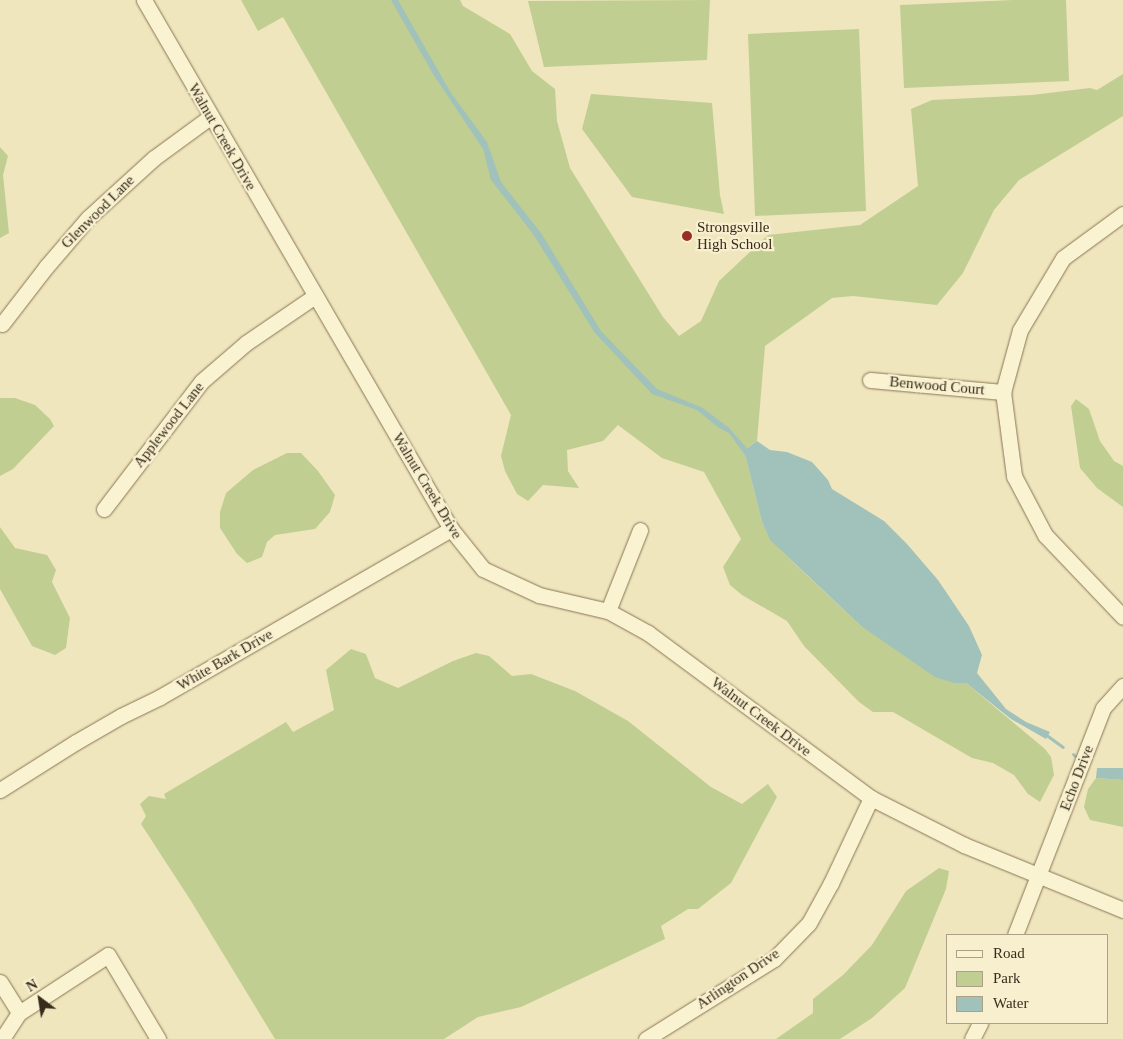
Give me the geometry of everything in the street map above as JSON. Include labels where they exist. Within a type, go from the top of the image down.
[{"type":"street","name":"Walnut Creek Drive","points":[[144,0],[451,529],[483,569],[539,595],[608,611],[648,633],[870,798],[964,845],[1039,874],[1123,910]]},
{"type":"street","name":"Glenwood Lane","points":[[2,324],[46,267],[88,218],[154,158],[210,116]]},
{"type":"street","points":[[1123,214],[1063,258],[1020,330],[1003,392],[1014,476],[1045,535],[1123,617]]},
{"type":"street","name":"Applewood Lane","points":[[104,509],[202,381],[246,342],[315,296]]},
{"type":"street","name":"Benwood Court","points":[[870,380],[1003,392]]},
{"type":"street","name":"White Bark Drive","points":[[0,790],[76,742],[121,716],[160,697],[451,529]]},
{"type":"street","points":[[608,611],[640,530]]},
{"type":"street","name":"Echo Drive","points":[[1015,934],[1103,708],[1123,686]]},
{"type":"street","name":"Arlington Drive","points":[[646,1039],[774,959],[809,923],[831,884],[870,798]]},
{"type":"street","points":[[2,1039],[19,1013],[108,955],[158,1039]]},
{"type":"street","points":[[0,982],[19,1013]]},
{"type":"green space","points":[[241,0],[460,0],[463,6],[510,34],[532,71],[555,89],[557,121],[570,168],[663,317],[679,336],[701,321],[719,281],[768,235],[860,225],[918,186],[911,109],[932,100],[1032,95],[1090,88],[1097,90],[1123,74],[1123,116],[1019,180],[994,210],[963,273],[937,305],[853,296],[832,298],[765,346],[757,441],[742,451],[746,458],[762,522],[770,539],[796,565],[861,626],[954,683],[966,683],[1045,749],[1051,757],[1054,775],[1040,802],[1028,794],[1014,775],[993,763],[972,758],[893,712],[873,712],[859,702],[804,646],[787,621],[742,595],[730,585],[723,567],[741,539],[704,472],[662,458],[618,425],[603,441],[567,450],[568,471],[579,488],[543,485],[528,501],[517,494],[505,471],[501,456],[511,415],[283,17],[258,31]]},
{"type":"green space","points":[[710,0],[707,60],[544,67],[528,1]]},
{"type":"green space","points":[[1013,0],[1066,0],[1069,81],[904,88],[900,5]]},
{"type":"green space","points":[[859,29],[866,211],[755,216],[748,34]]},
{"type":"green space","points":[[591,94],[712,103],[720,195],[724,214],[632,197],[582,129]]},
{"type":"green space","points":[[0,147],[8,156],[3,175],[9,233],[0,238]]},
{"type":"green space","points":[[0,398],[15,398],[35,405],[50,419],[54,426],[13,469],[0,476]]},
{"type":"green space","points":[[1076,399],[1089,409],[1100,441],[1114,461],[1123,466],[1123,507],[1097,488],[1080,468],[1071,406]]},
{"type":"green space","points":[[287,453],[301,453],[318,471],[335,495],[330,512],[315,529],[275,535],[267,542],[262,557],[247,563],[237,554],[220,528],[220,512],[226,493],[253,470]]},
{"type":"green space","points":[[0,527],[15,548],[47,555],[56,570],[52,582],[70,618],[66,648],[55,655],[32,646],[0,589]]},
{"type":"green space","points":[[351,649],[366,654],[375,678],[398,688],[453,661],[476,653],[489,656],[512,676],[531,674],[575,691],[628,721],[711,787],[742,804],[768,784],[777,797],[731,883],[698,909],[688,909],[661,926],[665,939],[521,1007],[478,1017],[444,1039],[275,1039],[191,901],[141,824],[146,816],[140,804],[149,796],[166,799],[164,794],[286,722],[293,732],[334,710],[326,670]]},
{"type":"green space","points":[[1096,778],[1123,780],[1123,827],[1090,820],[1084,807],[1088,789]]},
{"type":"green space","points":[[939,868],[949,871],[946,889],[905,988],[872,1018],[840,1039],[776,1039],[813,1013],[813,999],[843,975],[872,945],[906,891]]},
{"type":"water","points":[[391,0],[398,0],[451,93],[487,142],[501,182],[541,233],[601,331],[657,389],[703,408],[729,428],[747,448],[757,441],[770,450],[787,452],[812,462],[828,480],[832,489],[884,521],[938,580],[969,626],[982,655],[977,673],[1006,709],[1026,722],[1050,732],[1046,739],[1011,719],[966,683],[954,683],[935,677],[861,626],[770,540],[762,522],[746,458],[742,451],[729,433],[719,428],[697,410],[652,394],[595,333],[533,234],[491,180],[483,149],[433,74]]},
{"type":"water","points":[[1097,768],[1123,768],[1123,780],[1096,778]]},
{"type":"waterway","points":[[1045,734],[1063,747]]},
{"type":"place","name":"Strongsville High School","points":[[687,236]]}]
